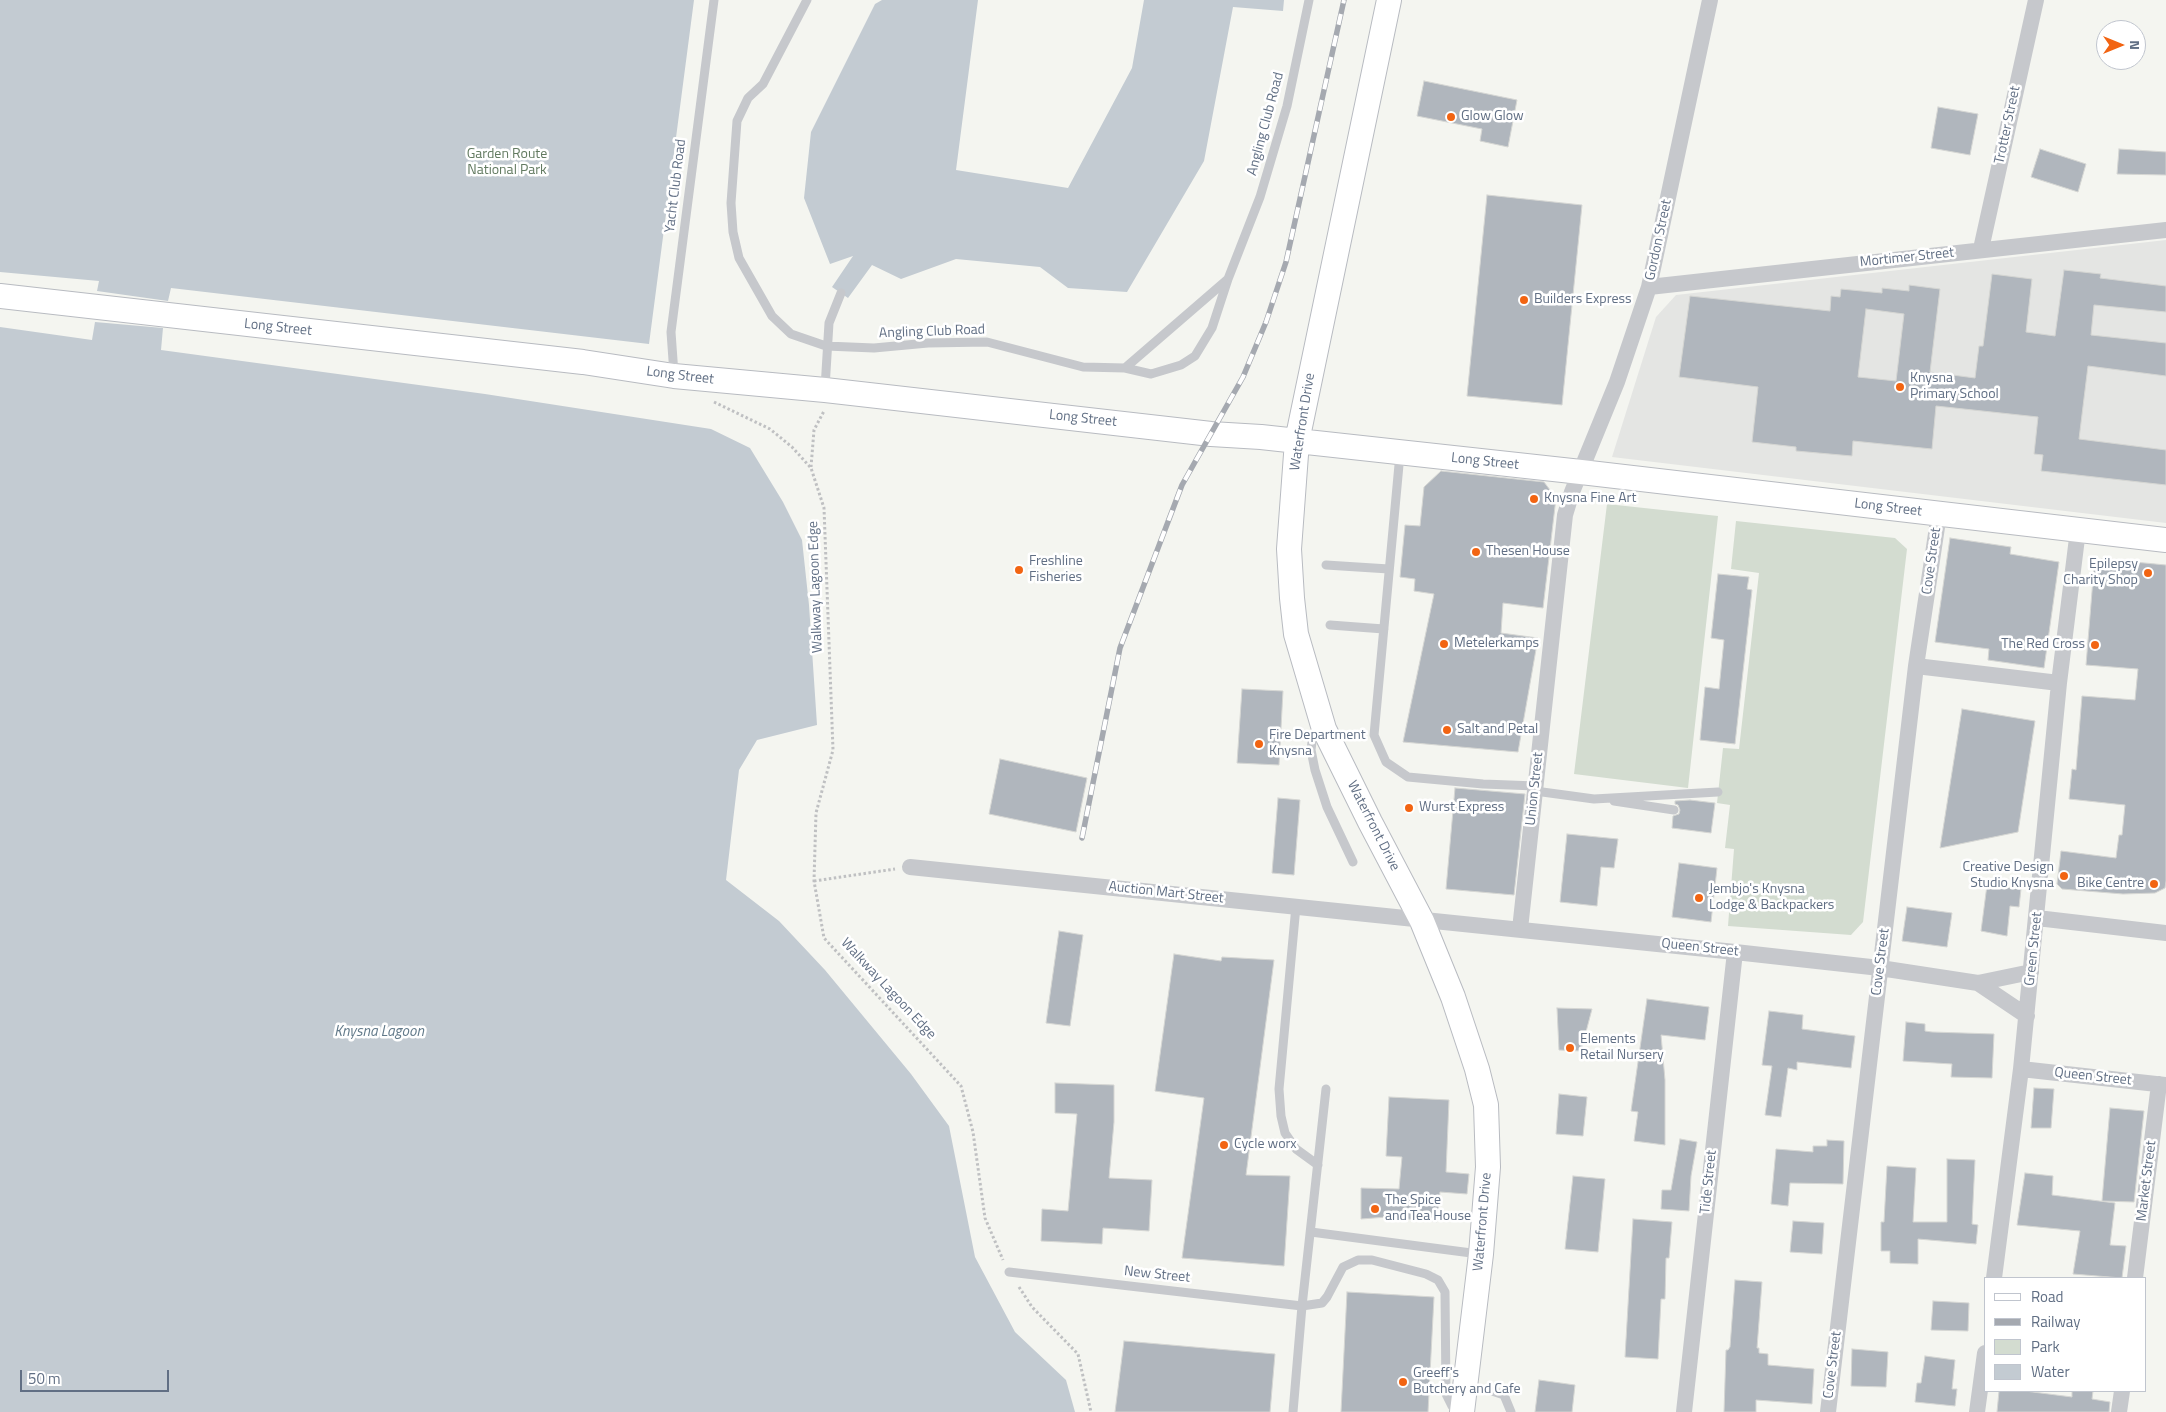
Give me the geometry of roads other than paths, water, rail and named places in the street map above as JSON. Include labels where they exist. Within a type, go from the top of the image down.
[{"type":"street","name":"Waterfront Drive","points":[[1389,0],[1297,441],[1289,549],[1296,634],[1324,729],[1370,822],[1422,920],[1454,998],[1477,1069],[1486,1105],[1488,1167],[1481,1254],[1463,1404]]},
{"type":"street","name":"Gordon Street","points":[[1581,472],[1617,382],[1649,287],[1710,0]]},
{"type":"street","name":"Trotter Street","points":[[1981,249],[2036,0]]},
{"type":"street","name":"Mortimer Street","points":[[1649,287],[2166,230]]},
{"type":"street","name":"Long Street","points":[[0,296],[583,362],[827,397],[1297,441],[2166,540]]},
{"type":"street","name":"Union Street","points":[[1520,929],[1565,515],[1581,472]]},
{"type":"street","name":"Cove Street","points":[[1828,1412],[1916,666],[1939,514]]},
{"type":"street","name":"Green Street","points":[[1994,1277],[2032,972],[2059,683],[2078,530]]},
{"type":"street","points":[[1916,666],[2059,683]]},
{"type":"street","name":"Auction Mart Street","points":[[910,867],[1422,920]]},
{"type":"street","points":[[2037,918],[2166,933]]},
{"type":"street","name":"Queen Street","points":[[1422,920],[1880,968],[1978,983],[2032,972]]},
{"type":"street","name":"Tide Street","points":[[1684,1412],[1735,952]]},
{"type":"street","name":"Queen Street","points":[[1978,983],[2026,1016]]},
{"type":"street","name":"Queen Street","points":[[2021,1069],[2162,1084]]},
{"type":"street","name":"Market Street","points":[[2135,1277],[2162,1084]]},
{"type":"street","points":[[1977,1412],[1984,1360]]},
{"type":"street","points":[[2119,1412],[2122,1392]]},
{"type":"lane","name":"Yacht Club Road","points":[[674,376],[671,332],[714,0]]},
{"type":"lane","name":"Angling Club Road","points":[[807,0],[763,84],[748,98],[737,121],[731,203],[733,232],[739,258],[772,316],[791,334],[826,346],[874,348],[928,343],[987,342],[1083,367],[1125,368],[1151,374],[1181,365],[1194,356],[1212,328],[1228,279],[1260,197],[1287,106],[1309,0]]},
{"type":"lane","name":"Angling Club Road","points":[[1125,368],[1228,279]]},
{"type":"lane","points":[[827,397],[826,346],[829,323],[841,293]]},
{"type":"lane","points":[[1400,453],[1374,735],[1386,762],[1408,777],[1535,789],[1674,810]]},
{"type":"lane","points":[[1326,565],[1389,569]]},
{"type":"lane","points":[[1330,625],[1384,629]]},
{"type":"lane","points":[[1324,729],[1313,734],[1311,750],[1315,770],[1328,807],[1353,862]]},
{"type":"lane","points":[[1594,799],[1718,792]]},
{"type":"lane","points":[[1296,906],[1279,1089],[1281,1116],[1285,1133],[1296,1150],[1318,1165]]},
{"type":"lane","points":[[1293,1412],[1302,1306],[1326,1089]]},
{"type":"lane","points":[[1311,1232],[1481,1254]]},
{"type":"lane","points":[[1302,1306],[1322,1303],[1328,1297],[1343,1267],[1358,1260],[1372,1260],[1426,1274],[1438,1280],[1446,1296],[1446,1394],[1452,1406],[1463,1404],[1489,1390],[1504,1395],[1511,1412]]},
{"type":"lane","name":"New Street","points":[[1009,1272],[1302,1306]]},
{"type":"water","name":"Garden Route National Park","points":[[0,0],[694,0],[649,344],[171,288],[168,301],[97,291],[99,281],[0,272]]},
{"type":"water","points":[[882,0],[978,0],[956,170],[1068,188],[1132,68],[1144,0],[1284,0],[1283,11],[1233,7],[1204,161],[1127,292],[1068,288],[1040,267],[956,259],[901,279],[872,265],[848,298],[832,287],[853,256],[830,264],[804,198],[811,132],[875,4]]},
{"type":"water","name":"Knysna Lagoon","points":[[95,322],[163,328],[161,350],[485,394],[711,429],[750,448],[783,502],[802,540],[809,605],[817,725],[757,740],[739,770],[726,880],[779,921],[825,970],[911,1074],[949,1126],[975,1257],[1015,1332],[1066,1380],[1075,1412],[0,1412],[0,327],[92,340]]},
{"type":"railway","points":[[1082,838],[1120,648],[1182,485],[1243,377],[1266,322],[1286,262],[1344,0]]},
{"type":"place","name":"Glow Glow","points":[[1451,117]]},
{"type":"place","name":"Builders Express","points":[[1524,300]]},
{"type":"place","name":"Knysna Primary School","points":[[1900,387]]},
{"type":"place","name":"Knysna Fine Art","points":[[1534,499]]},
{"type":"place","name":"Thesen House","points":[[1476,552]]},
{"type":"place","name":"Freshline Fisheries","points":[[1019,570]]},
{"type":"place","name":"Epilepsy Charity Shop","points":[[2148,573]]},
{"type":"place","name":"Metelerkamps","points":[[1444,644]]},
{"type":"place","name":"The Red Cross","points":[[2095,645]]},
{"type":"place","name":"Salt and Petal","points":[[1447,730]]},
{"type":"place","name":"Fire Department Knysna","points":[[1259,744]]},
{"type":"place","name":"Wurst Express","points":[[1409,808]]},
{"type":"place","name":"Creative Design Studio Knysna","points":[[2064,876]]},
{"type":"place","name":"Bike Centre","points":[[2154,884]]},
{"type":"place","name":"Jembjo's Knysna Lodge & Backpackers","points":[[1699,898]]},
{"type":"place","name":"Elements Retail Nursery","points":[[1570,1048]]},
{"type":"place","name":"Cycle worx","points":[[1224,1145]]},
{"type":"place","name":"The Spice and Tea House","points":[[1375,1209]]},
{"type":"place","name":"Greeff's Butchery and Cafe","points":[[1403,1382]]}]
